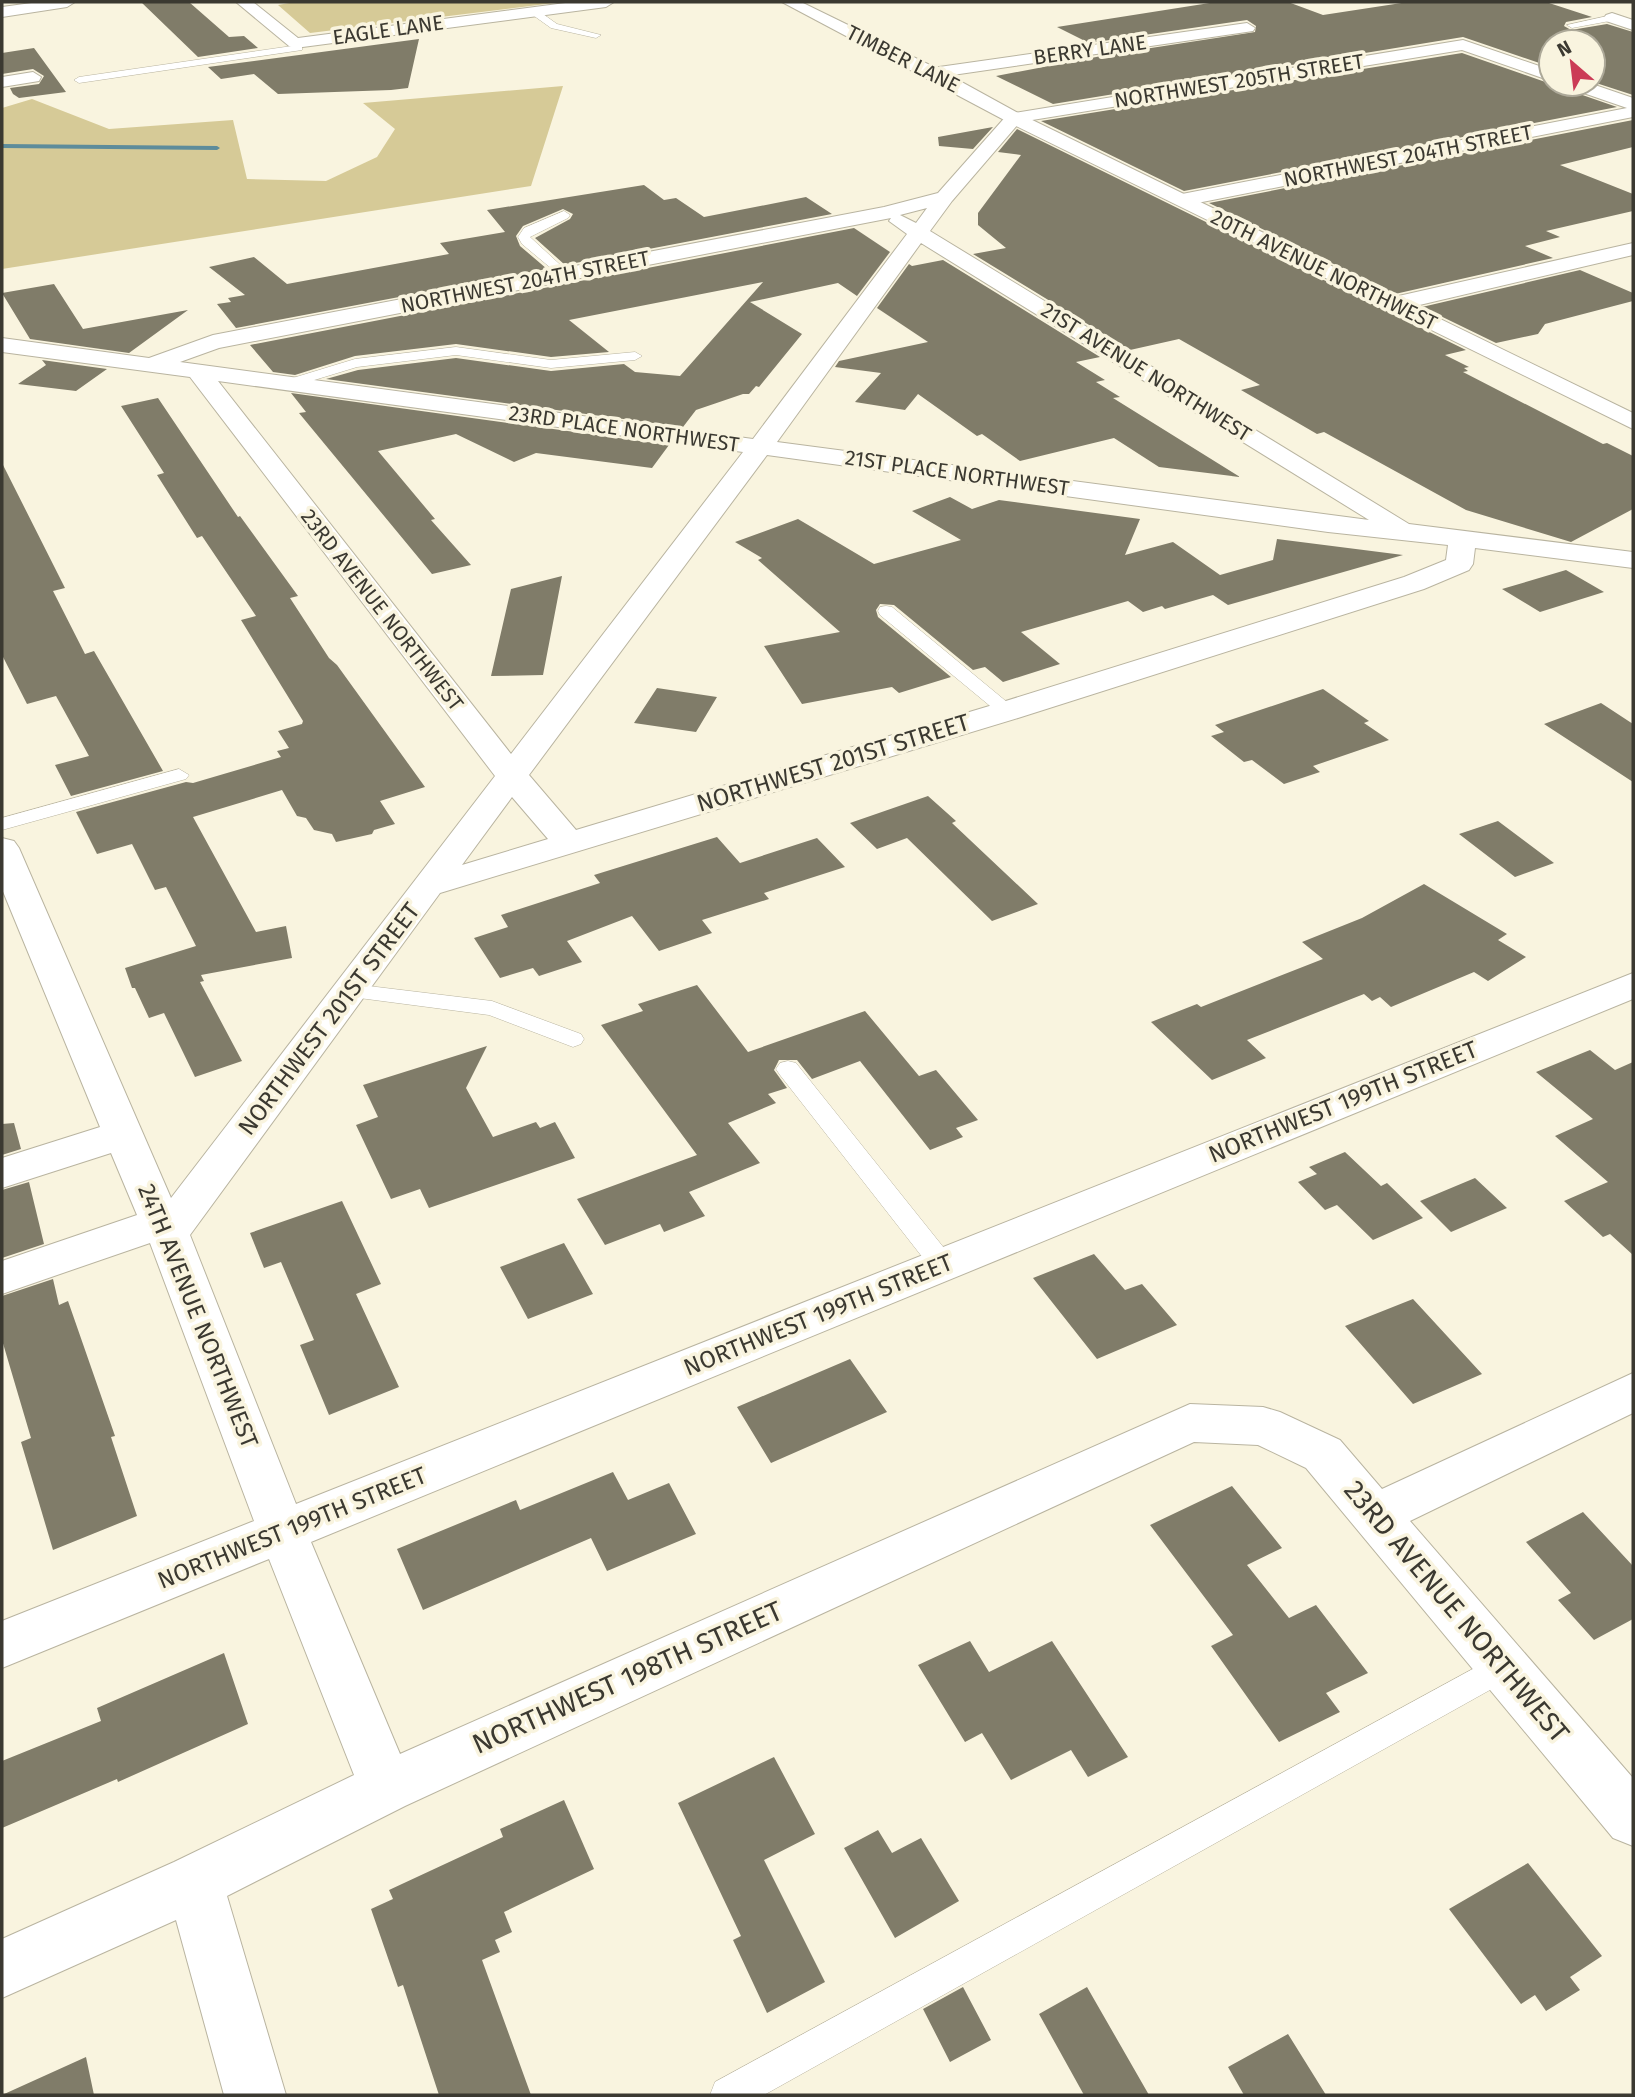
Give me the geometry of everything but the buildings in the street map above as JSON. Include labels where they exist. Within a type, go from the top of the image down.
[{"type":"street","points":[[2,12],[67,2]]},
{"type":"street","points":[[244,2],[295,43]]},
{"type":"street","name":"EAGLE LANE","points":[[295,43],[606,2]]},
{"type":"street","name":"TIMBER LANE","points":[[790,2],[932,73],[1014,118]]},
{"type":"street","points":[[1612,18],[1633,25]]},
{"type":"street","name":"BERRY LANE","points":[[932,73],[1247,27]]},
{"type":"street","name":"NORTHWEST 205TH STREET","points":[[1014,118],[1463,45],[1537,71]]},
{"type":"street","points":[[2,82],[33,77]]},
{"type":"street","points":[[1607,95],[1633,104]]},
{"type":"street","name":"NORTHWEST 204TH STREET","points":[[1182,200],[1633,112]]},
{"type":"street","points":[[760,447],[945,197],[1014,118]]},
{"type":"street","name":"20TH AVENUE NORTHWEST","points":[[1014,118],[1633,422]]},
{"type":"street","name":"NORTHWEST 204TH STREET","points":[[2,345],[151,365],[214,342],[886,213],[945,197]]},
{"type":"street","name":"21ST AVENUE NORTHWEST","points":[[886,213],[1405,531]]},
{"type":"street","points":[[1394,304],[1633,250]]},
{"type":"street","name":"23RD PLACE NORTHWEST","points":[[151,365],[760,447],[428,886]]},
{"type":"street","name":"23RD AVENUE NORTHWEST","points":[[199,373],[511,776],[569,844]]},
{"type":"street","name":"21ST PLACE NORTHWEST","points":[[760,447],[1314,522],[1462,538]]},
{"type":"street","points":[[1462,538],[1633,560]]},
{"type":"street","name":"NORTHWEST 201ST STREET","points":[[165,1228],[352,991],[428,886],[1414,583],[1459,564],[1462,538]]},
{"type":"street","name":"24TH AVENUE NORTHWEST","points":[[7,875],[165,1228],[283,1533],[386,1787]]},
{"type":"street","name":"NORTHWEST 199TH STREET","points":[[2,1645],[1633,985]]},
{"type":"street","points":[[2,1173],[125,1134]]},
{"type":"street","points":[[2,1278],[165,1228]]},
{"type":"street","points":[[1376,1514],[1633,1392]]},
{"type":"street","name":"NORTHWEST 198TH STREET","points":[[2,1969],[194,1882],[386,1787],[1190,1423],[1263,1426]]},
{"type":"street","name":"23RD AVENUE NORTHWEST","points":[[1263,1426],[1324,1454],[1633,1819]]},
{"type":"street","points":[[194,1882],[255,2095]]},
{"type":"lane","points":[[533,11],[554,26],[596,35]]},
{"type":"lane","points":[[1572,25],[1612,18]]},
{"type":"lane","points":[[79,80],[299,48],[295,43]]},
{"type":"lane","points":[[564,215],[528,231],[524,237],[526,242],[564,275]]},
{"type":"lane","points":[[288,384],[355,363],[456,351],[551,363],[635,356]]},
{"type":"lane","points":[[886,611],[1007,710]]},
{"type":"lane","points":[[2,824],[179,775]]},
{"type":"lane","points":[[352,991],[492,1008],[573,1039]]},
{"type":"lane","points":[[788,1069],[943,1265]]},
{"type":"lane","points":[[728,2095],[1504,1666]]},
{"type":"shaded area","points":[[295,2],[562,2],[310,33],[278,5]]},
{"type":"shaded area","points":[[563,86],[531,186],[2,269],[2,108],[32,99],[109,129],[233,120],[247,179],[326,181],[377,157],[395,129],[363,103]]},
{"type":"waterway","points":[[2,146],[217,148]]}]
